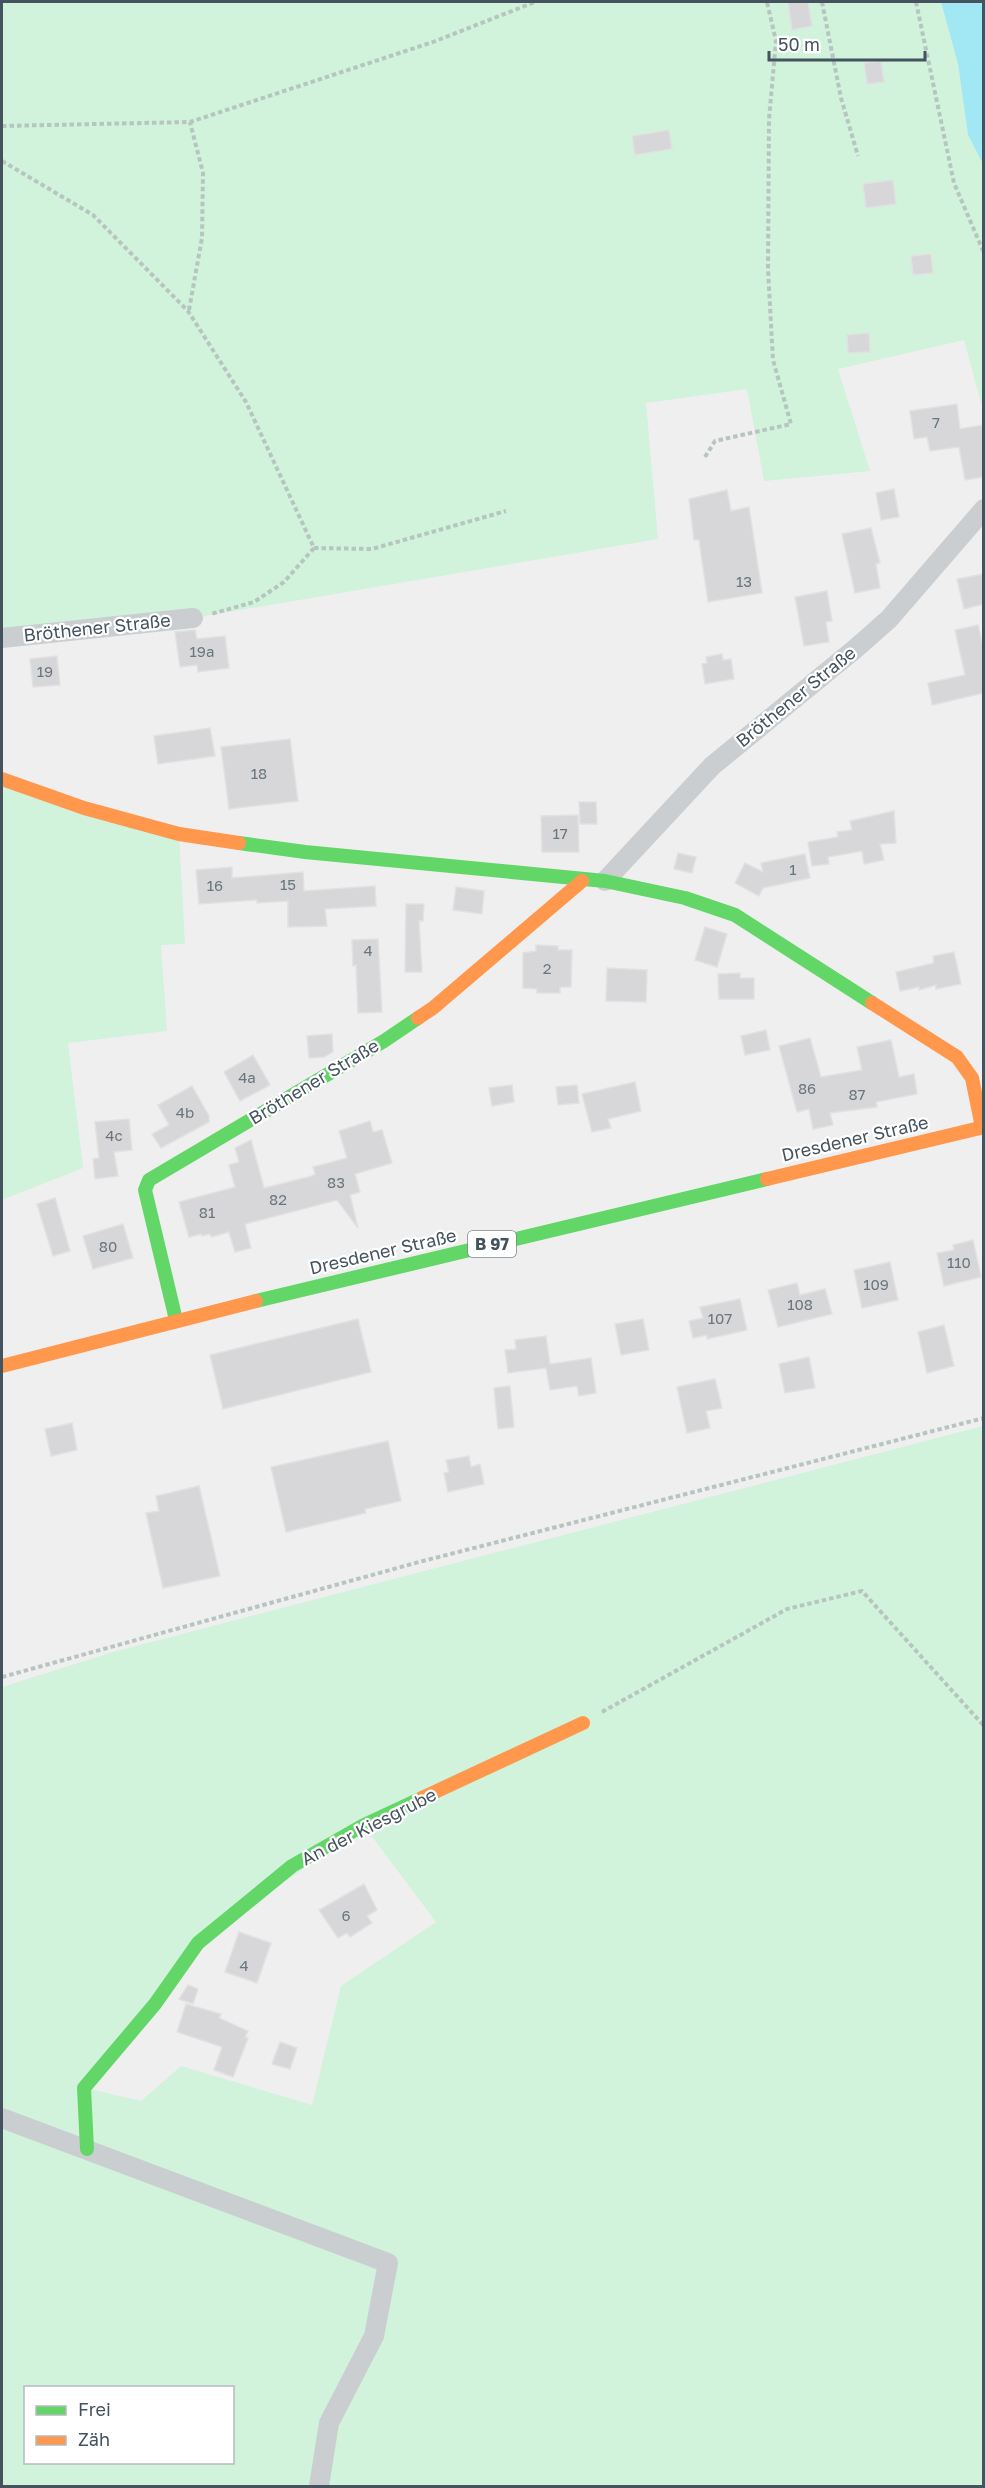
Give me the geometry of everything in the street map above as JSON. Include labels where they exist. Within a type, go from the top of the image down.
[{"type":"street","name":"Bröthener Straße","points":[[605,881],[712,766],[889,619],[984,509]]},
{"type":"street","name":"Bröthener Straße","points":[[2,638],[192,618]]},
{"type":"street","points":[[2,779],[84,808],[179,834],[327,855],[582,881],[605,881],[686,898],[735,915],[957,1057],[972,1078],[983,1127]]},
{"type":"street","name":"Bröthener Straße","points":[[176,1320],[144,1190],[149,1180],[384,1041],[423,1014],[582,881]]},
{"type":"street","name":"Dresdener Straße","points":[[2,1366],[176,1320],[983,1127]]},
{"type":"street","name":"An der Kiesgrube","points":[[87,2149],[84,2088],[155,2004],[198,1943],[292,1866],[364,1825],[583,1723]]},
{"type":"street","points":[[2,2118],[388,2263],[374,2336],[329,2423],[319,2487]]},
{"type":"path","points":[[2,126],[190,122],[433,42],[526,3],[535,2]]},
{"type":"path","points":[[705,457],[716,441],[791,424],[773,360],[768,269],[769,118],[776,41],[767,2]]},
{"type":"path","points":[[822,2],[841,98],[858,156]]},
{"type":"path","points":[[916,2],[954,183],[984,253]]},
{"type":"path","points":[[189,311],[202,238],[203,172],[190,122]]},
{"type":"path","points":[[2,161],[93,215],[189,311],[246,402],[314,548]]},
{"type":"path","points":[[192,618],[254,602],[284,582],[314,548],[372,549],[506,511]]},
{"type":"path","points":[[2,1677],[420,1562],[984,1418]]},
{"type":"path","points":[[583,1723],[787,1609],[862,1591],[984,1726]]},
{"type":"green space","points":[[2,2],[941,2],[958,64],[968,135],[983,164],[983,410],[964,340],[838,369],[870,471],[764,481],[747,389],[646,403],[658,539],[193,618],[2,638]]},
{"type":"green space","points":[[2,780],[179,835],[185,944],[161,945],[167,1031],[68,1043],[83,1168],[2,1200]]},
{"type":"green space","points":[[983,1426],[983,2486],[2,2486],[2,1687],[113,1652]],"holes":[[[364,1826],[436,1922],[341,1986],[312,2105],[181,2066],[141,2101],[85,2088],[198,1943]]]},
{"type":"water","points":[[941,2],[983,2],[983,164],[968,135],[958,64]]},
{"type":"building","points":[[788,2],[808,2],[812,26],[792,30]]},
{"type":"building","points":[[881,61],[884,82],[867,84],[864,63]]},
{"type":"building","points":[[669,130],[672,149],[635,155],[632,136]]},
{"type":"building","points":[[893,180],[896,204],[866,208],[863,184]]},
{"type":"building","points":[[931,254],[933,273],[913,275],[911,256]]},
{"type":"building","points":[[869,333],[870,352],[848,353],[847,335]]},
{"type":"building","points":[[957,404],[960,429],[984,425],[984,477],[965,480],[959,447],[930,451],[927,437],[914,439],[910,411]]},
{"type":"building","points":[[894,489],[899,517],[881,520],[876,493]]},
{"type":"building","points":[[727,490],[731,511],[749,507],[762,593],[708,602],[699,540],[694,540],[689,499]]},
{"type":"building","points":[[871,528],[880,563],[876,564],[880,588],[855,593],[842,534]]},
{"type":"building","points":[[984,574],[984,604],[964,609],[957,579]]},
{"type":"building","points":[[827,591],[832,621],[826,622],[829,642],[804,646],[795,597]]},
{"type":"building","points":[[978,625],[984,650],[984,693],[932,705],[928,683],[965,675],[955,630]]},
{"type":"building","points":[[195,630],[197,639],[225,636],[229,668],[198,672],[197,665],[180,667],[175,632]]},
{"type":"building","points":[[722,654],[723,660],[731,659],[734,679],[705,684],[702,664],[707,663],[706,657]]},
{"type":"building","points":[[57,656],[60,685],[33,687],[30,659]]},
{"type":"building","points":[[210,728],[215,756],[158,764],[154,736]]},
{"type":"building","points":[[290,739],[298,801],[229,809],[221,747]]},
{"type":"building","points":[[579,802],[596,802],[597,824],[580,824]]},
{"type":"building","points":[[894,811],[896,843],[880,844],[884,860],[864,864],[862,851],[828,857],[829,864],[812,866],[808,842],[838,837],[837,832],[852,830],[850,821]]},
{"type":"building","points":[[578,815],[579,852],[542,852],[541,816]]},
{"type":"building","points":[[678,853],[696,857],[692,873],[674,869]]},
{"type":"building","points":[[805,854],[810,878],[763,888],[759,896],[735,883],[745,863],[763,872],[761,863]]},
{"type":"building","points":[[232,867],[232,878],[303,872],[304,891],[375,886],[376,906],[325,909],[327,926],[288,927],[288,901],[257,903],[257,900],[199,904],[196,870]]},
{"type":"building","points":[[456,887],[484,891],[482,914],[453,910]]},
{"type":"building","points":[[406,904],[424,904],[423,921],[419,921],[422,972],[405,972]]},
{"type":"building","points":[[705,927],[727,934],[717,967],[695,960]]},
{"type":"building","points":[[378,939],[382,1012],[358,1013],[356,965],[353,966],[352,940]]},
{"type":"building","points":[[536,945],[558,946],[558,950],[572,950],[571,987],[560,987],[560,993],[537,993],[537,989],[523,988],[523,953],[536,951]]},
{"type":"building","points":[[954,952],[961,984],[936,989],[936,985],[919,990],[919,987],[900,991],[896,972],[934,963],[933,956]]},
{"type":"building","points":[[607,968],[647,970],[646,1002],[606,1001]]},
{"type":"building","points":[[740,973],[740,978],[754,978],[754,999],[719,999],[718,974]]},
{"type":"building","points":[[766,1030],[770,1050],[745,1055],[741,1036]]},
{"type":"building","points":[[332,1034],[333,1052],[324,1057],[309,1058],[307,1036]]},
{"type":"building","points":[[810,1038],[821,1077],[862,1070],[857,1047],[891,1040],[899,1077],[914,1074],[917,1094],[876,1102],[877,1107],[830,1113],[833,1125],[813,1129],[809,1109],[797,1112],[779,1046]]},
{"type":"building","points":[[253,1055],[270,1085],[240,1101],[224,1072]]},
{"type":"building","points":[[635,1082],[641,1111],[608,1119],[611,1128],[592,1132],[582,1094]]},
{"type":"building","points":[[512,1085],[514,1102],[492,1106],[489,1088]]},
{"type":"building","points":[[577,1085],[579,1103],[558,1105],[556,1087]]},
{"type":"building","points":[[192,1086],[209,1116],[209,1122],[161,1148],[152,1134],[169,1125],[158,1105]]},
{"type":"building","points":[[129,1119],[132,1150],[114,1152],[118,1176],[95,1179],[93,1159],[99,1158],[95,1122]]},
{"type":"building","points":[[370,1121],[373,1132],[382,1130],[392,1163],[355,1174],[360,1192],[350,1195],[358,1228],[337,1200],[245,1224],[251,1248],[235,1252],[229,1232],[211,1237],[210,1234],[202,1236],[201,1234],[189,1237],[179,1202],[235,1187],[229,1165],[239,1162],[235,1148],[251,1140],[264,1188],[312,1176],[315,1174],[313,1167],[347,1158],[339,1131]]},
{"type":"building","points":[[55,1198],[70,1251],[53,1256],[37,1204]]},
{"type":"building","points":[[123,1224],[133,1258],[93,1269],[83,1236]]},
{"type":"building","points":[[973,1240],[981,1277],[944,1286],[937,1253],[954,1250],[953,1245]]},
{"type":"building","points":[[890,1262],[898,1300],[862,1308],[854,1270]]},
{"type":"building","points":[[797,1283],[800,1295],[825,1289],[832,1314],[778,1327],[768,1290]]},
{"type":"building","points":[[740,1299],[747,1330],[707,1339],[707,1335],[693,1338],[689,1321],[703,1318],[700,1307]]},
{"type":"building","points":[[358,1319],[371,1372],[223,1409],[210,1355]]},
{"type":"building","points":[[643,1319],[649,1350],[621,1355],[615,1324]]},
{"type":"building","points":[[944,1325],[954,1366],[927,1373],[918,1332]]},
{"type":"building","points":[[546,1336],[550,1364],[591,1358],[596,1393],[579,1396],[577,1386],[550,1390],[546,1368],[508,1373],[505,1350],[516,1349],[515,1340]]},
{"type":"building","points":[[809,1357],[815,1388],[785,1393],[779,1364]]},
{"type":"building","points":[[715,1379],[722,1408],[706,1411],[710,1428],[687,1433],[677,1387]]},
{"type":"building","points":[[510,1386],[514,1427],[498,1429],[494,1388]]},
{"type":"building","points":[[72,1423],[77,1450],[51,1456],[45,1429]]},
{"type":"building","points":[[388,1441],[401,1501],[365,1509],[366,1513],[286,1532],[271,1467]]},
{"type":"building","points":[[469,1456],[471,1467],[480,1464],[484,1484],[448,1492],[444,1473],[449,1472],[446,1460]]},
{"type":"building","points":[[199,1486],[220,1576],[163,1588],[146,1513],[159,1511],[156,1496]]},
{"type":"building","points":[[364,1884],[377,1910],[367,1916],[372,1923],[350,1937],[347,1933],[338,1938],[319,1910]]},
{"type":"building","points":[[239,1932],[271,1943],[257,1983],[225,1972]]},
{"type":"building","points":[[188,1985],[198,1989],[193,2004],[179,1999]]},
{"type":"building","points":[[186,2004],[221,2014],[219,2018],[248,2031],[245,2037],[248,2038],[233,2077],[214,2070],[222,2047],[177,2032]]},
{"type":"building","points":[[280,2042],[297,2048],[290,2069],[272,2064]]},
{"type":"traffic: fast","points":[[239,843],[305,852],[605,881],[685,898],[735,915],[872,1003]]},
{"type":"traffic: fast","points":[[176,1320],[145,1190],[149,1180],[384,1041],[418,1018]]},
{"type":"traffic: fast","points":[[256,1301],[767,1179]]},
{"type":"traffic: fast","points":[[87,2149],[84,2088],[155,2004],[198,1943],[292,1866],[364,1825],[422,1798]]},
{"type":"traffic: slow","points":[[2,779],[84,808],[179,834],[239,843]]},
{"type":"traffic: slow","points":[[418,1018],[433,1008],[582,881]]},
{"type":"traffic: slow","points":[[872,1003],[957,1057],[972,1078],[982,1127]]},
{"type":"traffic: slow","points":[[767,1179],[984,1127]]},
{"type":"traffic: slow","points":[[2,1366],[256,1301]]},
{"type":"traffic: slow","points":[[422,1798],[583,1723]]}]
